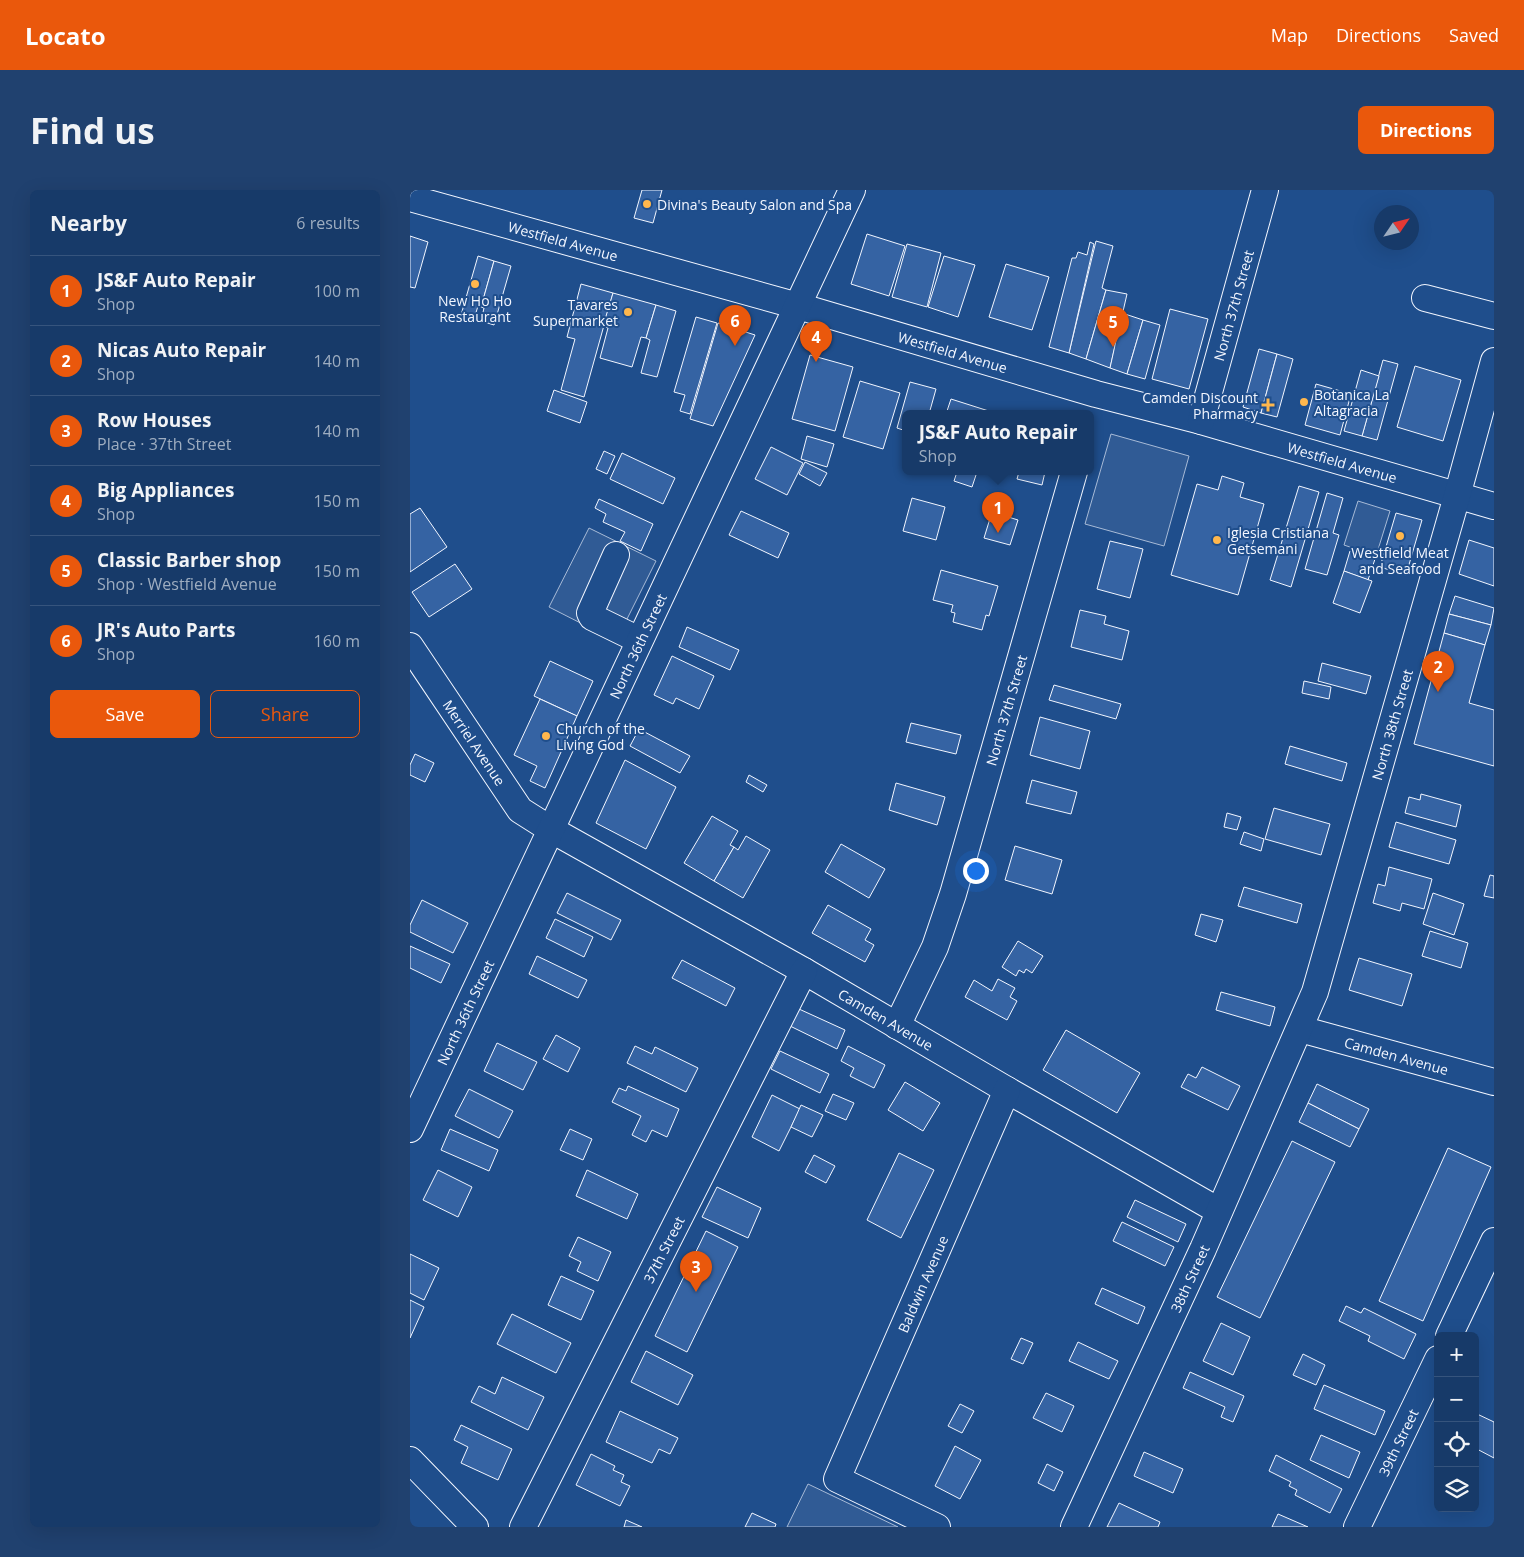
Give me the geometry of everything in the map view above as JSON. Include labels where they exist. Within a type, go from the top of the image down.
[{"type":"street","name":"North 36th Street","points":[[410,1129],[852,190]]},
{"type":"street","name":"North 37th Street","points":[[1201,421],[1265,190]]},
{"type":"street","name":"Westfield Avenue","points":[[412,195],[798,306],[1093,404],[1201,421],[1494,506]]},
{"type":"street","points":[[1425,298],[1494,316]]},
{"type":"street","name":"North 38th Street","points":[[1300,1028],[1314,992],[1494,361]]},
{"type":"street","name":"North 37th Street","points":[[897,1026],[935,947],[953,894],[1073,475]]},
{"type":"street","points":[[616,555],[590,613],[592,617],[639,640]]},
{"type":"street","name":"Merriel Avenue","points":[[410,646],[520,810],[550,829]]},
{"type":"street","name":"Camden Avenue","points":[[550,829],[804,972],[1006,1090],[1220,1211]]},
{"type":"street","name":"37th Street","points":[[522,1527],[804,972]]},
{"type":"street","name":"Camden Avenue","points":[[1300,1028],[1494,1082]]},
{"type":"street","name":"38th Street","points":[[1074,1527],[1220,1211],[1300,1028]]},
{"type":"street","name":"Baldwin Avenue","points":[[936,1527],[837,1479],[1006,1090]]},
{"type":"street","points":[[1451,1332],[1494,1241]]},
{"type":"street","name":"39th Street","points":[[1357,1527],[1434,1367]]},
{"type":"street","points":[[410,1460],[475,1527]]},
{"type":"shaded area","points":[[1111,434],[1189,456],[1164,546],[1085,524]]},
{"type":"shaded area","points":[[1358,501],[1390,511],[1376,556],[1344,545]]},
{"type":"shaded area","points":[[589,528],[656,561],[616,641],[549,607]]},
{"type":"shaded area","points":[[808,1484],[898,1527],[787,1527]]},
{"type":"building","points":[[642,190],[662,190],[653,223],[634,218]]},
{"type":"building","points":[[867,234],[905,246],[889,296],[851,284]]},
{"type":"building","points":[[410,236],[428,242],[415,288],[410,287]]},
{"type":"building","points":[[1096,241],[1113,246],[1102,288],[1106,290],[1086,359],[1069,353]]},
{"type":"building","points":[[1090,242],[1094,244],[1069,353],[1049,347],[1072,258],[1076,258],[1078,252],[1087,255]]},
{"type":"building","points":[[907,244],[941,253],[927,307],[892,297]]},
{"type":"building","points":[[478,256],[494,261],[481,307],[478,306],[474,319],[461,315]]},
{"type":"building","points":[[944,256],[975,265],[958,317],[928,307]]},
{"type":"building","points":[[494,261],[511,266],[494,325],[481,321],[484,308],[481,307]]},
{"type":"building","points":[[1006,264],[1049,277],[1032,330],[989,317]]},
{"type":"building","points":[[581,284],[613,293],[584,397],[561,390],[575,339],[567,337]]},
{"type":"building","points":[[1106,290],[1127,294],[1110,368],[1086,359]]},
{"type":"building","points":[[613,293],[656,305],[646,338],[641,337],[632,367],[600,358],[608,328],[603,326]]},
{"type":"building","points":[[656,305],[676,311],[657,377],[641,373],[650,340],[646,338]]},
{"type":"building","points":[[1170,309],[1208,319],[1189,389],[1152,379]]},
{"type":"building","points":[[1122,313],[1143,320],[1127,374],[1110,368]]},
{"type":"building","points":[[696,317],[717,323],[690,414],[680,411],[685,395],[674,392]]},
{"type":"building","points":[[1143,320],[1160,325],[1145,379],[1127,374]]},
{"type":"building","points":[[718,323],[755,335],[713,426],[690,419]]},
{"type":"building","points":[[1259,349],[1277,354],[1261,413],[1243,407]]},
{"type":"building","points":[[1277,354],[1293,359],[1277,417],[1261,413]]},
{"type":"building","points":[[810,355],[853,367],[835,431],[792,419]]},
{"type":"building","points":[[1383,360],[1398,364],[1377,440],[1362,436]]},
{"type":"building","points":[[1415,366],[1461,380],[1443,441],[1397,427]]},
{"type":"building","points":[[1361,370],[1379,376],[1362,436],[1344,431]]},
{"type":"building","points":[[860,381],[900,393],[883,449],[843,437]]},
{"type":"building","points":[[910,382],[936,389],[930,410],[902,410]]},
{"type":"building","points":[[1316,384],[1351,394],[1340,435],[1305,425]]},
{"type":"building","points":[[554,390],[587,402],[580,423],[547,411]]},
{"type":"building","points":[[951,399],[986,410],[947,410]]},
{"type":"building","points":[[902,410],[902,430],[897,428]]},
{"type":"building","points":[[807,436],[834,444],[827,467],[801,459]]},
{"type":"building","points":[[771,447],[803,463],[787,495],[755,479]]},
{"type":"building","points":[[604,451],[615,456],[607,474],[596,469]]},
{"type":"building","points":[[622,453],[675,478],[663,504],[610,479]]},
{"type":"building","points":[[805,462],[827,473],[820,486],[799,474]]},
{"type":"building","points":[[956,475],[976,475],[972,487],[954,481]]},
{"type":"building","points":[[1018,475],[1044,475],[1042,485],[1017,479]]},
{"type":"building","name":"Iglesia Cristiana Getsemani","points":[[1222,476],[1244,483],[1240,497],[1264,504],[1238,595],[1171,575],[1197,484],[1218,490]]},
{"type":"building","points":[[1299,486],[1319,492],[1291,587],[1270,580]]},
{"type":"building","points":[[1327,493],[1343,498],[1333,533],[1339,535],[1327,575],[1305,569]]},
{"type":"building","points":[[912,498],[945,507],[936,540],[903,531]]},
{"type":"building","points":[[599,499],[653,524],[641,551],[620,541],[625,532],[603,522],[606,514],[595,508]]},
{"type":"building","points":[[420,508],[447,547],[410,572],[410,514]]},
{"type":"building","points":[[741,511],[789,533],[778,558],[729,535]]},
{"type":"building","points":[[992,512],[1018,520],[1010,545],[984,538]]},
{"type":"building","points":[[1396,513],[1422,520],[1406,575],[1380,567]]},
{"type":"building","points":[[1469,540],[1494,548],[1494,586],[1459,574]]},
{"type":"building","points":[[1110,541],[1143,549],[1130,598],[1097,589]]},
{"type":"building","points":[[1350,551],[1375,559],[1368,580],[1344,571]]},
{"type":"building","points":[[455,564],[472,589],[429,617],[412,592]]},
{"type":"building","points":[[941,570],[998,586],[989,616],[986,615],[982,630],[953,622],[955,613],[951,612],[953,605],[933,600]]},
{"type":"building","points":[[1344,571],[1372,581],[1360,613],[1333,603]]},
{"type":"building","points":[[1455,596],[1494,608],[1491,625],[1449,614]]},
{"type":"building","points":[[1080,610],[1106,616],[1104,624],[1129,631],[1122,660],[1071,647]]},
{"type":"building","points":[[1449,614],[1491,625],[1485,645],[1444,633]]},
{"type":"building","points":[[687,627],[739,650],[730,670],[679,647]]},
{"type":"building","points":[[1444,633],[1485,645],[1469,703],[1494,710],[1494,766],[1414,744]]},
{"type":"building","points":[[672,656],[714,676],[699,709],[676,698],[673,704],[654,695]]},
{"type":"building","points":[[550,661],[593,681],[577,716],[534,696]]},
{"type":"building","points":[[1322,663],[1371,676],[1366,694],[1318,681]]},
{"type":"building","points":[[1304,681],[1331,687],[1329,699],[1302,693]]},
{"type":"building","points":[[1054,685],[1121,704],[1116,719],[1049,700]]},
{"type":"building","name":"Church of the Living God","points":[[540,699],[577,716],[545,788],[530,781],[537,766],[514,755]]},
{"type":"building","points":[[1040,717],[1090,731],[1080,769],[1030,755]]},
{"type":"building","points":[[911,723],[961,735],[956,754],[906,742]]},
{"type":"building","points":[[639,729],[690,756],[680,773],[630,746]]},
{"type":"building","points":[[1290,746],[1347,763],[1342,781],[1285,764]]},
{"type":"building","points":[[415,754],[434,763],[425,782],[410,775],[410,765]]},
{"type":"building","points":[[625,760],[676,787],[646,849],[596,823]]},
{"type":"building","points":[[749,775],[767,785],[763,792],[746,782]]},
{"type":"building","points":[[1032,780],[1077,792],[1071,814],[1026,803]]},
{"type":"building","points":[[896,783],[945,797],[937,825],[889,810]]},
{"type":"building","points":[[1421,794],[1461,805],[1456,827],[1405,813],[1409,797],[1420,800]]},
{"type":"building","points":[[1274,808],[1330,824],[1321,855],[1265,839]]},
{"type":"building","points":[[1227,813],[1241,817],[1237,830],[1224,827]]},
{"type":"building","points":[[712,816],[738,831],[730,845],[734,847],[714,881],[684,863]]},
{"type":"building","points":[[1396,822],[1456,840],[1449,864],[1389,847]]},
{"type":"building","points":[[1244,832],[1264,839],[1261,851],[1240,844]]},
{"type":"building","points":[[746,836],[770,850],[743,898],[714,881],[734,847],[738,850]]},
{"type":"building","points":[[841,844],[885,869],[869,898],[825,872]]},
{"type":"building","points":[[1015,846],[1062,860],[1052,894],[1005,880]]},
{"type":"building","points":[[1389,867],[1432,879],[1424,909],[1402,903],[1400,911],[1373,903],[1378,884],[1385,886]]},
{"type":"building","points":[[1490,875],[1494,876],[1494,898],[1484,896]]},
{"type":"building","points":[[1244,887],[1302,904],[1297,923],[1238,906]]},
{"type":"building","points":[[567,893],[621,920],[611,940],[557,913]]},
{"type":"building","points":[[1433,893],[1464,904],[1454,935],[1423,924]]},
{"type":"building","points":[[422,900],[468,923],[453,953],[410,932],[410,925]]},
{"type":"building","points":[[828,905],[871,929],[865,940],[874,945],[865,962],[812,933]]},
{"type":"building","points":[[1201,914],[1223,920],[1216,942],[1195,935]]},
{"type":"building","points":[[555,919],[593,937],[584,957],[546,938]]},
{"type":"building","points":[[1430,931],[1468,943],[1461,968],[1422,956]]},
{"type":"building","points":[[1018,941],[1043,956],[1032,973],[1026,969],[1024,973],[1019,970],[1016,976],[1002,967]]},
{"type":"building","points":[[410,946],[450,964],[441,983],[410,968]]},
{"type":"building","points":[[537,956],[587,980],[578,998],[529,974]]},
{"type":"building","points":[[1359,958],[1412,974],[1402,1006],[1349,990]]},
{"type":"building","points":[[682,960],[735,988],[726,1006],[672,978]]},
{"type":"building","points":[[998,979],[1015,988],[1010,997],[1017,1001],[1007,1020],[965,997],[974,980],[992,991]]},
{"type":"building","points":[[1221,992],[1275,1007],[1270,1026],[1216,1010]]},
{"type":"building","points":[[799,1009],[845,1030],[837,1049],[790,1026]]},
{"type":"building","points":[[1066,1030],[1140,1073],[1117,1113],[1043,1070]]},
{"type":"building","points":[[556,1035],[580,1048],[568,1072],[543,1059]]},
{"type":"building","points":[[497,1043],[537,1062],[523,1090],[484,1071]]},
{"type":"building","points":[[635,1046],[652,1054],[655,1047],[698,1068],[686,1092],[627,1063]]},
{"type":"building","points":[[848,1046],[885,1065],[874,1088],[850,1076],[854,1068],[841,1061]]},
{"type":"building","points":[[780,1051],[829,1074],[820,1093],[771,1069]]},
{"type":"building","points":[[1202,1067],[1240,1086],[1228,1110],[1181,1087],[1188,1074],[1196,1078]]},
{"type":"building","points":[[905,1082],[940,1103],[923,1131],[888,1110]]},
{"type":"building","points":[[1317,1084],[1369,1109],[1359,1129],[1308,1103]]},
{"type":"building","points":[[628,1086],[679,1109],[667,1137],[652,1130],[646,1142],[632,1135],[641,1116],[612,1102],[619,1088],[626,1091]]},
{"type":"building","points":[[469,1089],[513,1111],[499,1138],[455,1116]]},
{"type":"building","points":[[833,1094],[854,1103],[846,1120],[825,1111]]},
{"type":"building","points":[[772,1095],[800,1109],[779,1151],[752,1137]]},
{"type":"building","points":[[1308,1103],[1359,1129],[1350,1147],[1299,1122]]},
{"type":"building","points":[[801,1105],[823,1115],[812,1137],[791,1127]]},
{"type":"building","points":[[450,1129],[498,1150],[489,1171],[441,1150]]},
{"type":"building","points":[[570,1129],[592,1139],[583,1160],[560,1150]]},
{"type":"building","points":[[1292,1141],[1335,1162],[1260,1318],[1217,1297]]},
{"type":"building","points":[[1448,1148],[1491,1167],[1423,1321],[1379,1301]]},
{"type":"building","points":[[899,1153],[934,1170],[901,1238],[867,1220]]},
{"type":"building","points":[[814,1155],[835,1166],[826,1183],[805,1172]]},
{"type":"building","points":[[438,1170],[472,1187],[458,1217],[423,1200]]},
{"type":"building","points":[[587,1170],[638,1194],[627,1219],[576,1196]]},
{"type":"building","points":[[717,1187],[761,1208],[748,1238],[702,1217]]},
{"type":"building","points":[[1135,1200],[1186,1224],[1178,1242],[1127,1217]]},
{"type":"building","points":[[1122,1222],[1174,1247],[1165,1266],[1113,1241]]},
{"type":"building","points":[[706,1231],[738,1247],[687,1352],[655,1336]]},
{"type":"building","points":[[578,1237],[611,1252],[598,1281],[577,1271],[581,1262],[569,1256]]},
{"type":"building","points":[[410,1254],[439,1268],[424,1300],[410,1293]]},
{"type":"building","points":[[561,1276],[594,1291],[581,1320],[548,1305]]},
{"type":"building","points":[[1102,1288],[1145,1307],[1138,1324],[1095,1304]]},
{"type":"building","points":[[410,1300],[424,1307],[410,1338]]},
{"type":"building","points":[[1346,1306],[1361,1313],[1364,1308],[1416,1334],[1404,1359],[1368,1341],[1370,1336],[1339,1321]]},
{"type":"building","points":[[512,1314],[571,1343],[556,1373],[497,1344]]},
{"type":"building","points":[[1221,1323],[1250,1337],[1233,1375],[1203,1361]]},
{"type":"building","points":[[1021,1338],[1033,1343],[1023,1364],[1011,1359]]},
{"type":"building","points":[[1078,1342],[1118,1361],[1109,1379],[1069,1361]]},
{"type":"building","points":[[646,1351],[693,1375],[678,1405],[631,1382]]},
{"type":"building","points":[[1303,1354],[1325,1365],[1316,1385],[1293,1375]]},
{"type":"building","points":[[1190,1372],[1244,1396],[1233,1422],[1221,1417],[1225,1407],[1183,1388]]},
{"type":"building","points":[[502,1377],[544,1397],[528,1430],[471,1402],[479,1386],[495,1394]]},
{"type":"building","points":[[1324,1385],[1385,1411],[1375,1435],[1314,1409]]},
{"type":"building","points":[[1046,1393],[1074,1406],[1062,1432],[1033,1418]]},
{"type":"building","points":[[960,1404],[974,1411],[962,1433],[948,1426]]},
{"type":"building","points":[[620,1411],[678,1438],[670,1454],[659,1449],[652,1463],[606,1442]]},
{"type":"building","points":[[1479,1415],[1494,1422],[1494,1458],[1479,1450]]},
{"type":"building","points":[[461,1425],[512,1449],[498,1480],[461,1463],[468,1447],[454,1440]]},
{"type":"building","points":[[1321,1435],[1360,1452],[1349,1478],[1310,1460]]},
{"type":"building","points":[[955,1446],[981,1460],[960,1499],[935,1486]]},
{"type":"building","points":[[1144,1452],[1183,1469],[1173,1493],[1134,1476]]},
{"type":"building","points":[[591,1454],[615,1466],[613,1470],[624,1475],[621,1482],[630,1486],[620,1506],[576,1485]]},
{"type":"building","points":[[1276,1455],[1342,1489],[1330,1513],[1295,1495],[1297,1490],[1289,1486],[1291,1482],[1269,1471]]},
{"type":"building","points":[[1047,1464],[1063,1472],[1054,1491],[1038,1483]]},
{"type":"building","points":[[1119,1503],[1160,1522],[1158,1527],[1107,1527]]},
{"type":"building","points":[[752,1513],[776,1524],[775,1527],[745,1527]]},
{"type":"building","points":[[1278,1514],[1308,1527],[1272,1527]]},
{"type":"building","points":[[626,1520],[642,1527],[624,1527]]},
{"type":"place","name":"Divina's Beauty Salon and Spa","points":[[647,204]]},
{"type":"place","name":"New Ho Ho Restaurant","points":[[475,284]]},
{"type":"place","name":"Tavares Supermarket","points":[[628,312]]},
{"type":"place","name":"JR's Auto Parts","points":[[735,346]]},
{"type":"place","name":"Classic Barber shop","points":[[1113,347]]},
{"type":"place","name":"Big Appliances","points":[[816,362]]},
{"type":"place","name":"Botanica La Altagracia","points":[[1304,402]]},
{"type":"place","name":"Camden Discount Pharmacy","points":[[1268,405]]},
{"type":"place","name":"JS&F Auto Repair","points":[[998,533]]},
{"type":"place","name":"Westfield Meat and Seafood","points":[[1400,536]]},
{"type":"place","name":"Iglesia Cristiana Getsemani","points":[[1217,540]]},
{"type":"place","name":"Nicas Auto Repair","points":[[1438,692]]},
{"type":"place","name":"Church of the Living God","points":[[546,736]]},
{"type":"place","name":"Row Houses","points":[[696,1292]]}]
